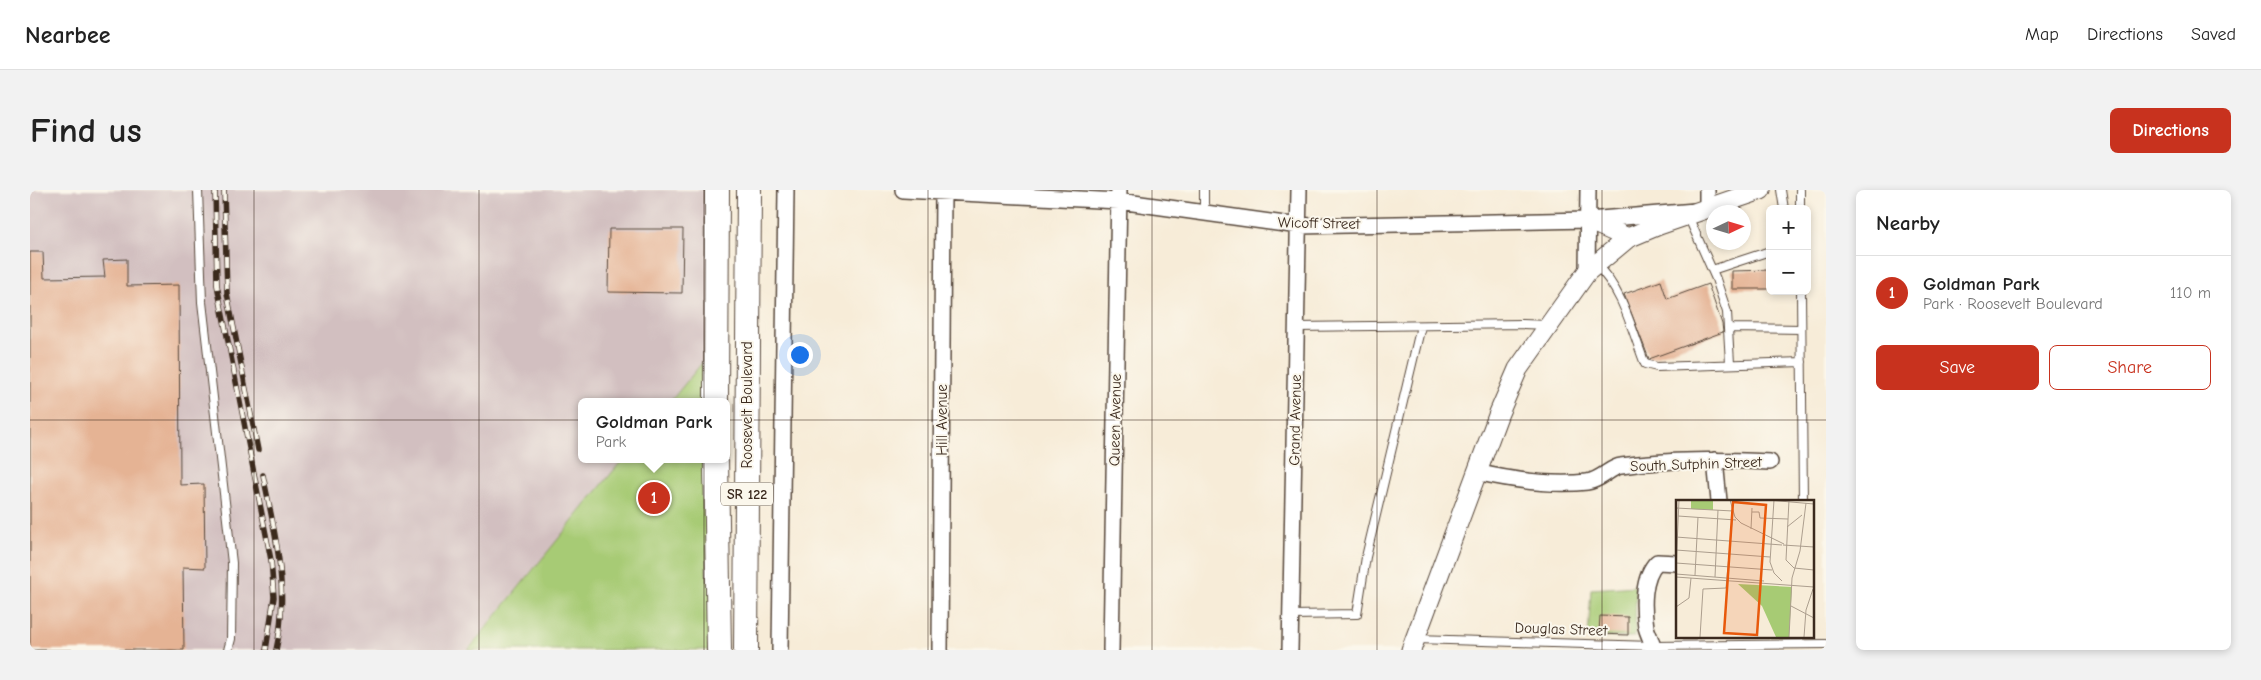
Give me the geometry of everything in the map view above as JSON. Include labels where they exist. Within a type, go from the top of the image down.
[{"type":"main road","name":"Roosevelt Boulevard","points":[[716,398],[717,190]]},
{"type":"main road","name":"Roosevelt Boulevard","points":[[746,650],[749,190]]},
{"type":"main road","name":"Roosevelt Boulevard","points":[[716,463],[719,650]]},
{"type":"street","points":[[780,650],[786,190]]},
{"type":"street","name":"Wicoff Street","points":[[903,190],[1119,195],[1204,214],[1299,226],[1588,220],[1706,210]]},
{"type":"street","name":"Grand Avenue","points":[[1290,650],[1299,190]]},
{"type":"street","points":[[1588,190],[1591,269]]},
{"type":"street","points":[[1707,190],[1707,205]]},
{"type":"street","points":[[1720,205],[1761,190]]},
{"type":"street","name":"Hill Avenue","points":[[940,650],[943,191]]},
{"type":"street","name":"Queen Avenue","points":[[1112,650],[1119,195]]},
{"type":"street","points":[[1412,644],[1498,413],[1518,369],[1547,325],[1591,269],[1628,238],[1706,210]]},
{"type":"street","points":[[1588,220],[1628,238]]},
{"type":"street","points":[[1715,460],[1719,500]]},
{"type":"street","name":"South Sutphin Street","points":[[1476,472],[1513,479],[1588,482],[1602,478],[1618,466],[1715,460],[1770,462]]},
{"type":"street","points":[[1653,648],[1646,628],[1645,582],[1650,569],[1657,562],[1676,563]]},
{"type":"lane","points":[[198,190],[202,302],[232,563],[231,639],[228,650]]},
{"type":"lane","points":[[1204,190],[1204,214]]},
{"type":"lane","points":[[1781,190],[1783,205]]},
{"type":"lane","points":[[1800,190],[1800,205]]},
{"type":"lane","points":[[1688,216],[1712,270],[1727,312],[1730,363]]},
{"type":"lane","points":[[1712,270],[1766,252]]},
{"type":"lane","points":[[1591,269],[1608,275],[1617,291],[1645,364],[1651,367],[1802,362]]},
{"type":"lane","points":[[1801,295],[1803,500]]},
{"type":"lane","points":[[1297,327],[1547,325]]},
{"type":"lane","points":[[1291,615],[1357,614],[1366,557],[1421,326]]},
{"type":"lane","points":[[1729,328],[1801,329]]},
{"type":"lane","name":"Douglas Street","points":[[1412,644],[1653,648],[1803,640],[1826,644]]},
{"type":"shaded area","points":[[30,190],[717,190],[715,347],[673,398],[578,398],[578,463],[620,463],[467,650],[30,650]]},
{"type":"green space","points":[[715,347],[716,398],[673,398]]},
{"type":"green space","points":[[620,463],[716,463],[719,650],[468,650]]},
{"type":"green space","points":[[1636,586],[1635,637],[1588,637],[1591,589]]},
{"type":"building","points":[[609,229],[683,229],[682,293],[608,292]]},
{"type":"building","points":[[30,252],[43,252],[44,278],[105,277],[103,260],[127,259],[127,286],[179,285],[180,485],[204,484],[205,568],[183,567],[184,650],[30,650]]},
{"type":"building","points":[[1766,270],[1766,289],[1732,289],[1732,271]]},
{"type":"building","points":[[1661,281],[1667,299],[1708,284],[1723,332],[1649,359],[1624,294]]},
{"type":"building","points":[[1600,616],[1628,617],[1628,635],[1599,634]]},
{"type":"railway","points":[[215,190],[217,285],[271,560],[274,597],[266,650]]},
{"type":"railway","points":[[224,190],[227,293],[258,450]]},
{"type":"railway","points":[[263,475],[276,540],[281,584],[282,606],[276,650]]},
{"type":"place","name":"Goldman Park","points":[[654,498]]}]
